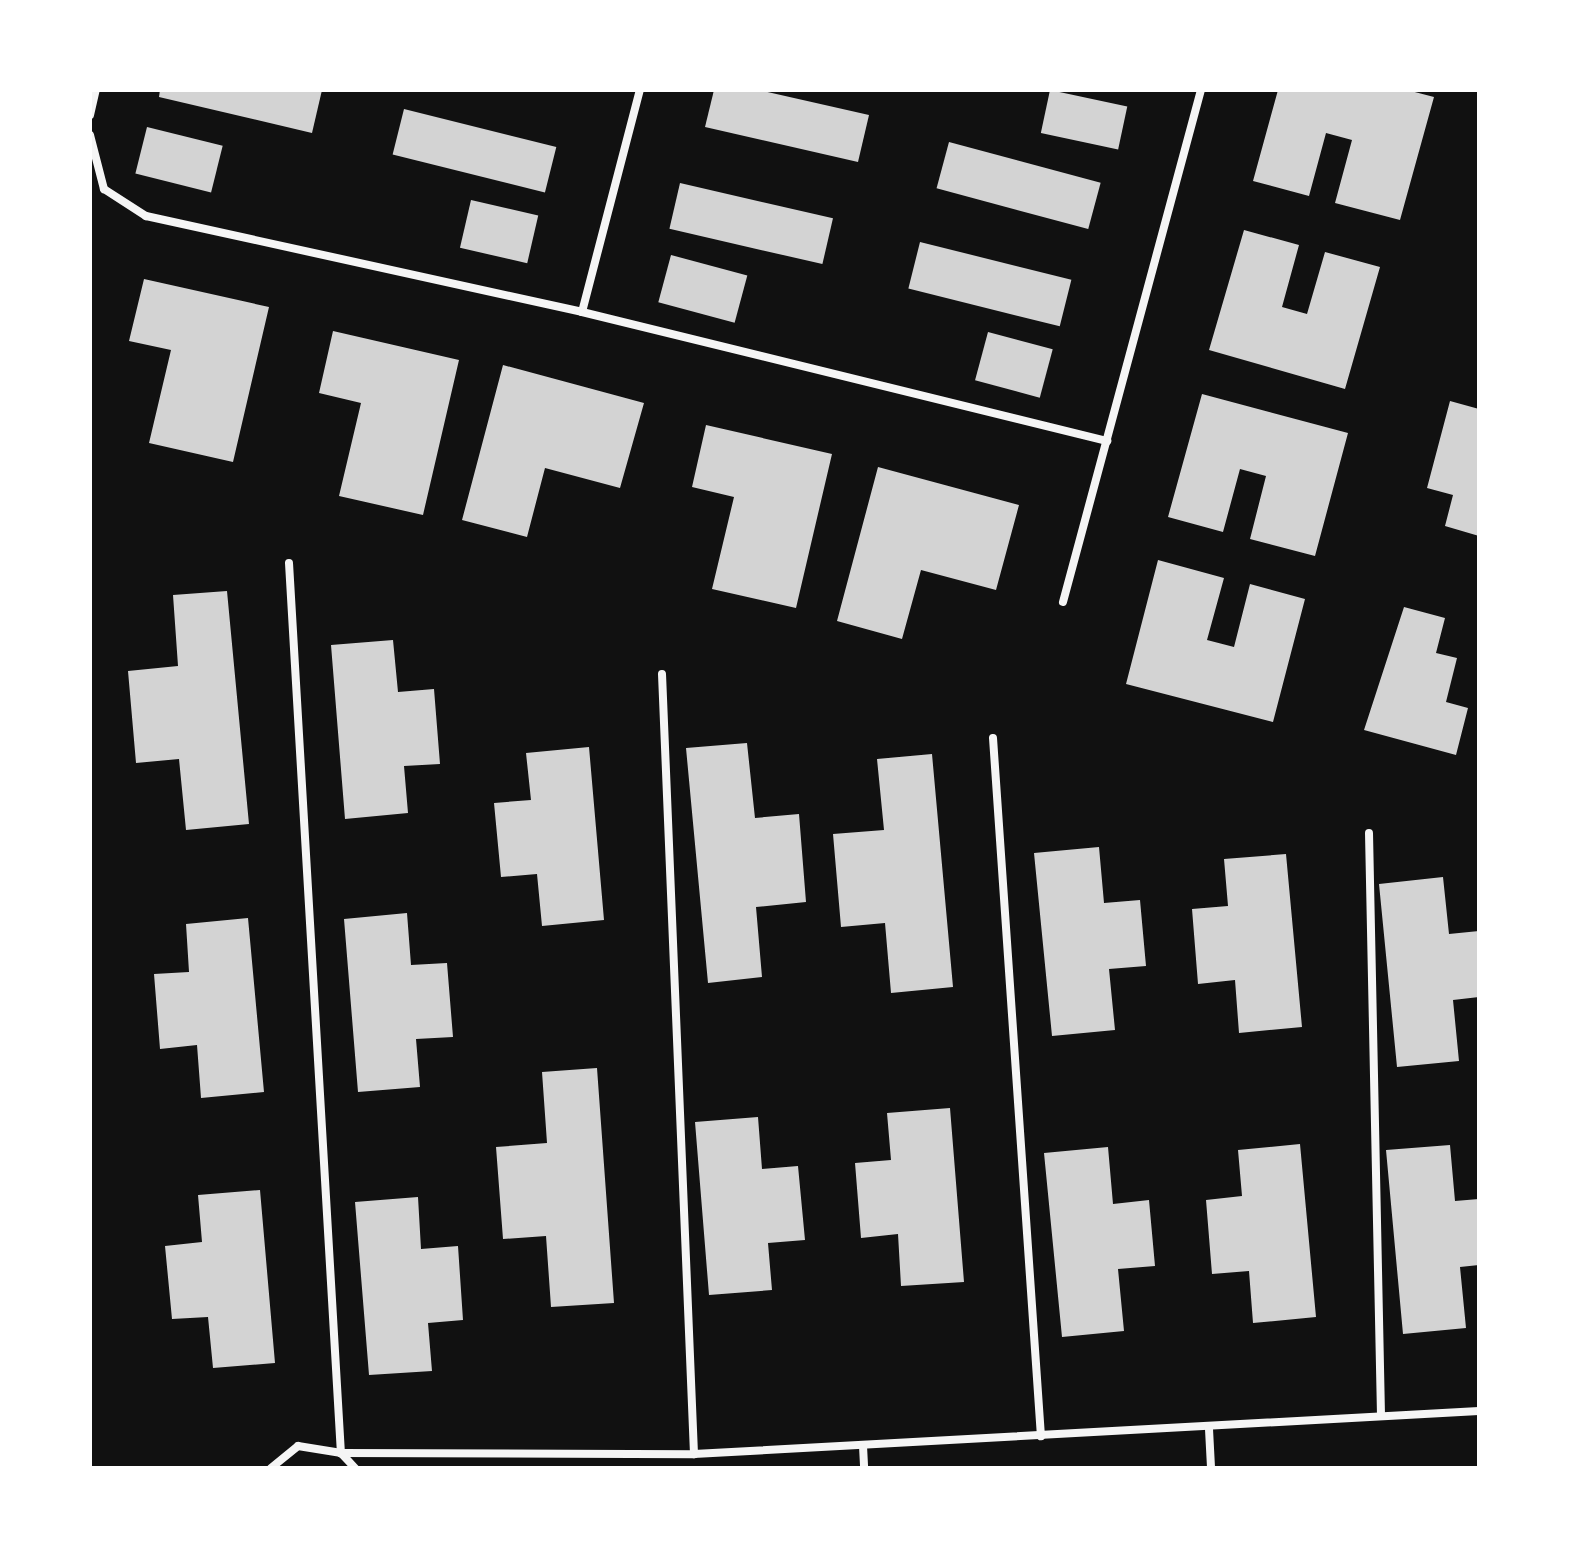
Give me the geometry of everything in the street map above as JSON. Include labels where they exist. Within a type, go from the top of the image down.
[{"type":"lane","points":[[90,115],[96,90]]},
{"type":"lane","points":[[582,312],[640,90]]},
{"type":"lane","points":[[1063,602],[1201,90]]},
{"type":"lane","points":[[90,136],[104,190],[146,216],[582,312],[1107,441]]},
{"type":"lane","points":[[289,563],[341,1453],[354,1468]]},
{"type":"lane","points":[[662,674],[694,1454]]},
{"type":"lane","points":[[993,738],[1041,1436]]},
{"type":"lane","points":[[1369,832],[1381,1415]]},
{"type":"lane","points":[[271,1468],[298,1446],[341,1453],[694,1454],[1209,1429],[1479,1411]]},
{"type":"lane","points":[[1209,1429],[1212,1468]]},
{"type":"lane","points":[[863,1446],[864,1468]]},
{"type":"building","points":[[160,90],[322,90],[312,133],[159,97]]},
{"type":"building","points":[[714,90],[759,90],[869,115],[858,162],[705,127]]},
{"type":"building","points":[[1050,90],[1127,106],[1118,149],[1041,133]]},
{"type":"building","points":[[1278,90],[1407,90],[1434,97],[1400,220],[1335,203],[1352,140],[1326,133],[1309,196],[1253,181]]},
{"type":"building","points":[[404,109],[556,147],[545,193],[393,155]]},
{"type":"building","points":[[147,127],[223,146],[211,192],[135,174]]},
{"type":"building","points":[[949,142],[1101,183],[1088,229],[937,188]]},
{"type":"building","points":[[680,183],[833,218],[822,264],[669,229]]},
{"type":"building","points":[[471,200],[538,216],[527,263],[460,248]]},
{"type":"building","points":[[1244,230],[1299,245],[1282,307],[1307,314],[1325,252],[1380,267],[1345,389],[1209,350]]},
{"type":"building","points":[[920,242],[1071,280],[1060,326],[908,289]]},
{"type":"building","points":[[671,255],[747,275],[735,323],[658,302]]},
{"type":"building","points":[[144,279],[269,307],[233,462],[149,443],[171,350],[129,341]]},
{"type":"building","points":[[333,331],[459,360],[423,515],[339,496],[361,403],[319,393]]},
{"type":"building","points":[[988,332],[1053,349],[1040,398],[975,380]]},
{"type":"building","points":[[503,365],[644,403],[620,488],[545,468],[527,537],[462,520]]},
{"type":"building","points":[[1202,394],[1348,433],[1315,556],[1250,539],[1266,476],[1240,469],[1223,532],[1168,517]]},
{"type":"building","points":[[1450,401],[1479,409],[1479,536],[1445,526],[1453,495],[1427,488]]},
{"type":"building","points":[[706,425],[832,454],[796,608],[712,589],[734,497],[692,487]]},
{"type":"building","points":[[878,467],[1019,505],[996,590],[921,570],[902,639],[837,621]]},
{"type":"building","points":[[1158,560],[1224,578],[1207,640],[1234,647],[1250,584],[1305,599],[1273,722],[1126,684]]},
{"type":"building","points":[[227,591],[249,824],[186,830],[179,759],[136,763],[128,671],[178,666],[173,595]]},
{"type":"building","points":[[1404,607],[1445,618],[1436,653],[1457,658],[1446,702],[1468,708],[1456,755],[1364,730]]},
{"type":"building","points":[[393,640],[398,692],[434,689],[440,764],[404,766],[408,813],[345,819],[331,645]]},
{"type":"building","points":[[747,743],[755,818],[799,814],[806,902],[756,907],[762,977],[708,983],[686,748]]},
{"type":"building","points":[[589,747],[604,920],[542,926],[537,874],[501,877],[494,803],[531,800],[526,753]]},
{"type":"building","points":[[932,754],[953,987],[891,993],[885,923],[841,927],[833,834],[884,830],[877,759]]},
{"type":"building","points":[[1099,847],[1104,903],[1140,900],[1146,966],[1109,969],[1115,1030],[1052,1036],[1034,853]]},
{"type":"building","points":[[1286,854],[1302,1027],[1239,1033],[1235,980],[1198,984],[1192,909],[1228,906],[1224,859]]},
{"type":"building","points":[[1443,877],[1449,934],[1479,931],[1479,997],[1453,1000],[1459,1061],[1397,1067],[1379,884]]},
{"type":"building","points":[[407,913],[411,965],[447,963],[453,1037],[416,1039],[420,1087],[358,1092],[344,919]]},
{"type":"building","points":[[248,918],[264,1092],[201,1098],[197,1045],[160,1049],[154,974],[189,972],[186,924]]},
{"type":"building","points":[[597,1068],[614,1303],[551,1307],[546,1236],[503,1239],[496,1147],[547,1143],[542,1072]]},
{"type":"building","points":[[950,1108],[964,1282],[901,1286],[898,1234],[861,1238],[855,1163],[891,1160],[887,1113]]},
{"type":"building","points":[[758,1117],[762,1169],[798,1166],[805,1240],[768,1243],[772,1290],[709,1295],[695,1122]]},
{"type":"building","points":[[1300,1144],[1316,1317],[1253,1323],[1249,1271],[1212,1274],[1206,1200],[1242,1196],[1238,1150]]},
{"type":"building","points":[[1450,1145],[1455,1201],[1479,1199],[1479,1265],[1460,1267],[1466,1328],[1403,1334],[1386,1150]]},
{"type":"building","points":[[1108,1147],[1113,1204],[1149,1200],[1155,1266],[1118,1269],[1124,1331],[1062,1337],[1044,1153]]},
{"type":"building","points":[[260,1190],[275,1363],[213,1368],[208,1317],[172,1319],[165,1246],[202,1242],[198,1195]]},
{"type":"building","points":[[418,1197],[421,1249],[458,1246],[463,1320],[428,1323],[432,1371],[369,1375],[355,1202]]}]
